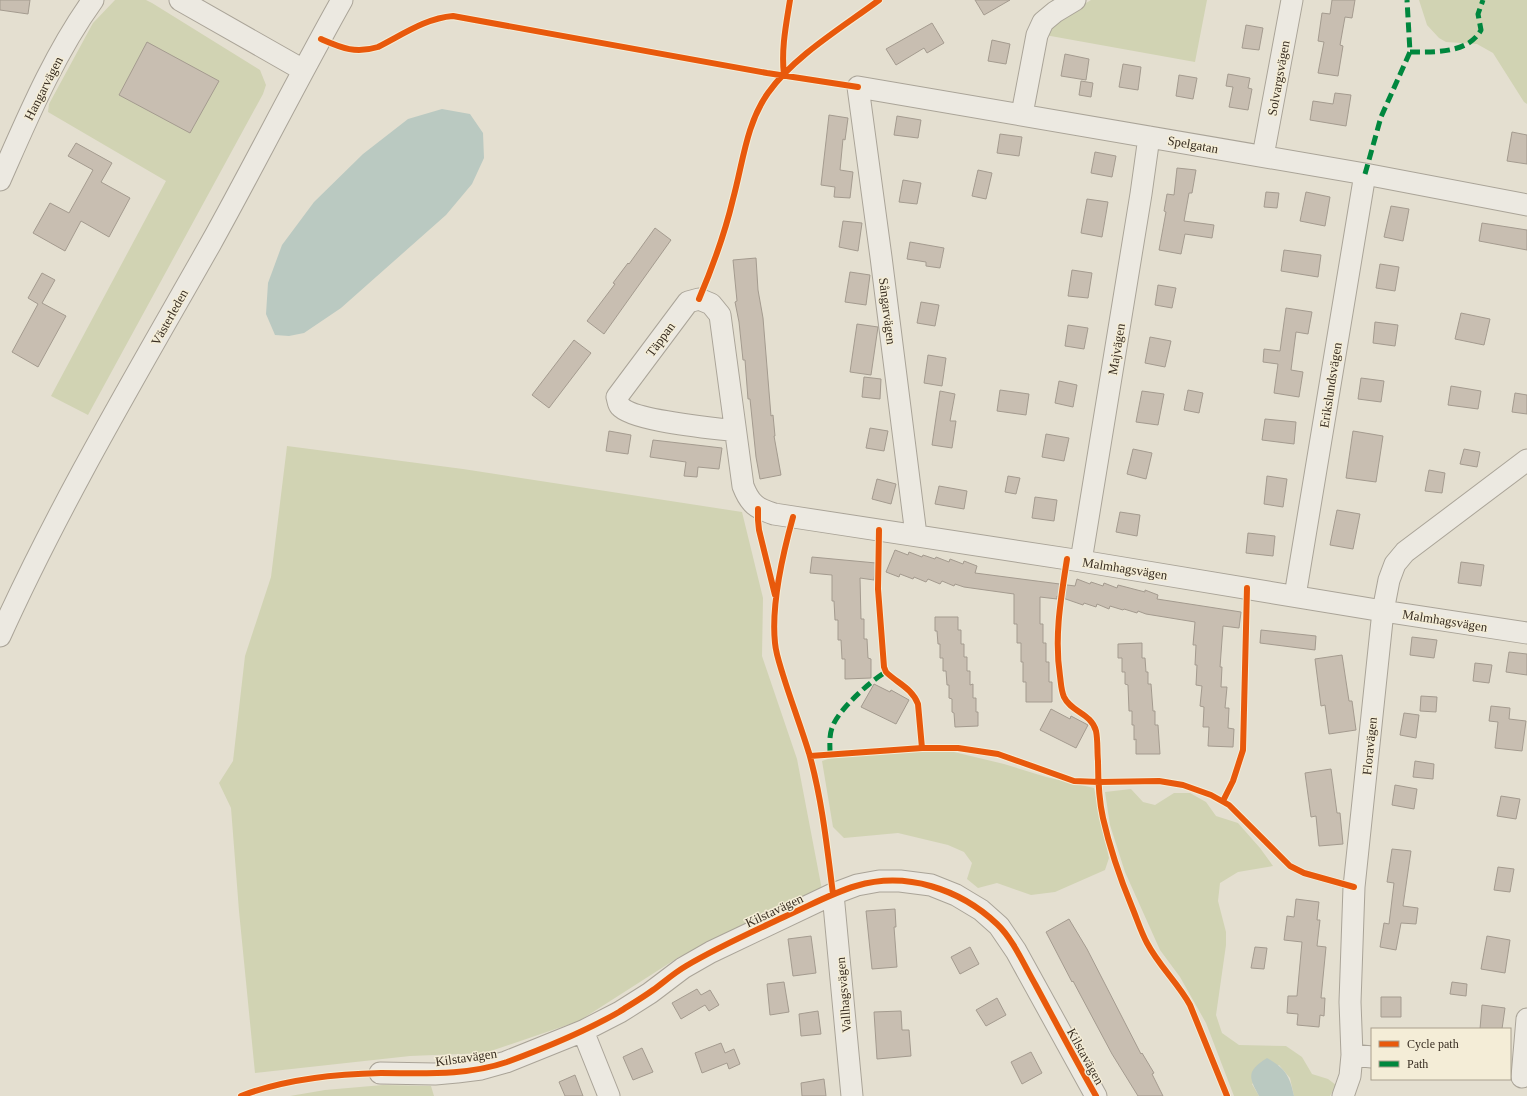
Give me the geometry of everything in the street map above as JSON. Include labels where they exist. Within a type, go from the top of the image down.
[{"type":"street","name":"Hangarvägen","points":[[0,180],[35,101],[81,16],[93,0]]},
{"type":"street","points":[[180,0],[303,70]]},
{"type":"street","name":"Västerleden","points":[[0,636],[16,600],[65,504],[246,179],[303,70],[342,0]]},
{"type":"street","points":[[1022,114],[1037,35],[1043,22],[1055,12],[1075,0]]},
{"type":"street","name":"Solvargsvägen","points":[[1263,156],[1292,0]]},
{"type":"street","name":"Spelgatan","points":[[858,87],[1263,156],[1527,205]]},
{"type":"street","name":"Sångarvägen","points":[[858,87],[916,535]]},
{"type":"street","name":"Majvägen","points":[[1081,561],[1149,137]]},
{"type":"street","name":"Erikslundsvägen","points":[[1295,596],[1365,174]]},
{"type":"street","name":"Täppan","points":[[699,299],[711,304],[720,315],[735,431],[648,418],[630,413],[620,406],[617,397],[688,302],[699,299]]},
{"type":"street","name":"Malmhagsvägen","points":[[735,431],[743,486],[748,499],[758,509],[774,514],[1081,561],[1383,611],[1527,633]]},
{"type":"street","name":"Floravägen","points":[[1343,1096],[1350,1076],[1362,1056],[1350,1002],[1354,886],[1383,611],[1389,580],[1395,564],[1405,552],[1527,460]]},
{"type":"street","name":"Kilstavägen","points":[[380,1073],[435,1074],[481,1069],[506,1062],[584,1031],[650,993],[683,968],[711,952],[833,894],[857,885],[900,881],[932,885],[956,895],[981,910],[999,926],[1016,951],[1096,1096]]},
{"type":"street","name":"Vallhagsvägen","points":[[833,894],[852,1096]]},
{"type":"street","points":[[1520,1077],[1527,1019]]},
{"type":"street","points":[[584,1031],[609,1096]]},
{"type":"green space","points":[[115,0],[146,0],[152,3],[260,70],[266,85],[263,94],[88,415],[51,396],[166,181],[48,112],[49,104],[93,23]]},
{"type":"green space","points":[[1091,0],[1207,0],[1195,62],[1045,35],[1055,22]]},
{"type":"green space","points":[[1419,0],[1527,0],[1527,104],[1524,102],[1493,53],[1477,44],[1446,42],[1439,38],[1427,25]]},
{"type":"green space","points":[[287,446],[463,469],[742,512],[763,598],[762,656],[797,759],[822,890],[679,957],[579,1021],[485,1053],[410,1056],[255,1073],[239,911],[231,808],[219,783],[233,761],[245,656],[271,577]]},
{"type":"green space","points":[[906,751],[954,752],[1004,764],[1046,777],[1094,788],[1109,858],[1105,870],[1055,892],[1031,895],[997,883],[978,888],[967,879],[972,863],[964,852],[948,845],[898,833],[844,838],[833,827],[822,761],[846,753]]},
{"type":"green space","points":[[1131,789],[1143,802],[1155,805],[1174,793],[1190,793],[1206,802],[1216,816],[1238,823],[1260,848],[1273,866],[1238,872],[1220,883],[1218,901],[1226,932],[1226,945],[1216,1015],[1222,1033],[1239,1045],[1286,1046],[1302,1057],[1312,1074],[1328,1079],[1336,1085],[1330,1096],[1294,1096],[1290,1078],[1279,1065],[1252,1084],[1259,1096],[1234,1096],[1206,1023],[1180,977],[1160,950],[1125,872],[1110,825],[1105,792]]},
{"type":"green space","points":[[383,1085],[431,1086],[434,1096],[290,1096],[325,1090]]},
{"type":"shaded area","points":[[442,109],[470,114],[483,133],[484,158],[472,184],[446,215],[341,308],[304,333],[289,336],[275,335],[266,314],[268,283],[282,245],[314,202],[363,154],[408,119]]},
{"type":"shaded area","points":[[1267,1058],[1278,1065],[1286,1073],[1291,1083],[1294,1096],[1259,1096],[1251,1079],[1251,1074],[1260,1063]]},
{"type":"building","points":[[0,0],[30,0],[28,14],[0,10]]},
{"type":"building","points":[[975,0],[1010,0],[984,15]]},
{"type":"building","points":[[1332,0],[1355,0],[1352,18],[1345,17],[1340,45],[1343,46],[1338,76],[1318,73],[1324,42],[1318,41],[1322,13],[1330,14]]},
{"type":"building","points":[[932,23],[944,43],[927,53],[924,48],[896,65],[886,49]]},
{"type":"building","points":[[1246,25],[1263,28],[1259,50],[1242,48]]},
{"type":"building","points":[[992,40],[1010,44],[1006,64],[988,61]]},
{"type":"building","points":[[147,42],[219,81],[190,133],[119,95]]},
{"type":"building","points":[[1065,54],[1089,59],[1086,80],[1061,76]]},
{"type":"building","points":[[1123,64],[1141,67],[1138,90],[1119,87]]},
{"type":"building","points":[[1228,74],[1250,78],[1248,88],[1252,89],[1248,110],[1229,107],[1233,87],[1226,86]]},
{"type":"building","points":[[1179,75],[1197,78],[1193,99],[1176,96]]},
{"type":"building","points":[[1081,81],[1093,83],[1091,97],[1079,95]]},
{"type":"building","points":[[1335,93],[1351,95],[1346,126],[1310,120],[1313,101],[1333,104]]},
{"type":"building","points":[[829,115],[848,118],[845,140],[843,139],[840,170],[853,172],[850,198],[834,197],[835,187],[821,185]]},
{"type":"building","points":[[897,116],[921,120],[918,138],[894,135]]},
{"type":"building","points":[[1512,132],[1527,135],[1527,164],[1507,161]]},
{"type":"building","points":[[1000,134],[1022,137],[1019,156],[997,153]]},
{"type":"building","points":[[76,143],[112,163],[101,182],[130,198],[109,237],[81,221],[65,251],[33,233],[50,203],[69,213],[93,170],[68,156]]},
{"type":"building","points":[[1095,152],[1116,156],[1112,177],[1091,173]]},
{"type":"building","points":[[1177,168],[1196,170],[1192,193],[1189,193],[1184,221],[1214,225],[1212,238],[1185,234],[1181,254],[1159,250],[1166,212],[1164,211],[1167,194],[1174,195]]},
{"type":"building","points":[[978,170],[992,173],[986,199],[972,196]]},
{"type":"building","points":[[903,180],[921,183],[917,204],[899,202]]},
{"type":"building","points":[[1266,192],[1279,193],[1277,208],[1264,207]]},
{"type":"building","points":[[1306,192],[1330,197],[1325,226],[1300,221]]},
{"type":"building","points":[[1087,199],[1108,202],[1102,237],[1081,233]]},
{"type":"building","points":[[1391,206],[1409,209],[1403,241],[1384,237]]},
{"type":"building","points":[[843,221],[862,223],[858,251],[839,247]]},
{"type":"building","points":[[1482,223],[1527,230],[1527,250],[1479,241]]},
{"type":"building","points":[[655,228],[671,240],[604,334],[587,321],[615,284],[613,283]]},
{"type":"building","points":[[910,242],[944,248],[940,268],[926,266],[926,262],[907,259]]},
{"type":"building","points":[[1284,250],[1321,255],[1318,277],[1281,271]]},
{"type":"building","points":[[756,258],[758,290],[763,318],[771,416],[773,415],[774,436],[781,475],[760,479],[756,457],[750,399],[748,399],[745,360],[743,360],[739,322],[735,302],[737,301],[733,260]]},
{"type":"building","points":[[1380,264],[1399,267],[1395,291],[1376,288]]},
{"type":"building","points":[[1072,270],[1092,273],[1088,298],[1068,296]]},
{"type":"building","points":[[850,272],[870,275],[866,305],[845,302]]},
{"type":"building","points":[[42,273],[55,280],[42,303],[66,316],[38,367],[12,352],[38,304],[28,298]]},
{"type":"building","points":[[1158,285],[1176,288],[1172,308],[1155,305]]},
{"type":"building","points":[[921,302],[939,305],[935,326],[917,323]]},
{"type":"building","points":[[1286,308],[1312,312],[1308,334],[1296,332],[1291,370],[1303,372],[1299,397],[1274,393],[1278,364],[1263,362],[1264,349],[1280,351]]},
{"type":"building","points":[[1461,313],[1490,319],[1484,345],[1455,339]]},
{"type":"building","points":[[1375,322],[1398,325],[1395,346],[1373,343]]},
{"type":"building","points":[[857,324],[878,327],[871,375],[850,372]]},
{"type":"building","points":[[1068,325],[1088,328],[1084,349],[1065,346]]},
{"type":"building","points":[[1150,337],[1171,341],[1165,367],[1145,363]]},
{"type":"building","points":[[574,340],[591,353],[549,408],[532,395]]},
{"type":"building","points":[[928,355],[946,358],[942,386],[924,383]]},
{"type":"building","points":[[864,377],[881,379],[880,399],[862,397]]},
{"type":"building","points":[[1361,378],[1384,381],[1381,402],[1358,399]]},
{"type":"building","points":[[1059,381],[1077,385],[1073,407],[1055,403]]},
{"type":"building","points":[[1451,386],[1481,391],[1478,409],[1448,405]]},
{"type":"building","points":[[1000,390],[1029,394],[1026,415],[997,411]]},
{"type":"building","points":[[1188,390],[1203,393],[1199,413],[1184,410]]},
{"type":"building","points":[[940,391],[955,394],[950,421],[956,421],[952,448],[932,445]]},
{"type":"building","points":[[1142,391],[1164,394],[1158,425],[1136,422]]},
{"type":"building","points":[[1515,393],[1527,395],[1527,414],[1512,412]]},
{"type":"building","points":[[1265,419],[1296,422],[1294,444],[1262,440]]},
{"type":"building","points":[[870,428],[888,431],[884,451],[866,448]]},
{"type":"building","points":[[609,431],[631,435],[628,454],[606,451]]},
{"type":"building","points":[[1353,431],[1383,436],[1376,482],[1346,478]]},
{"type":"building","points":[[1046,434],[1069,438],[1064,461],[1042,457]]},
{"type":"building","points":[[653,440],[722,448],[719,469],[698,467],[697,477],[684,476],[686,462],[650,457]]},
{"type":"building","points":[[1133,449],[1152,453],[1146,479],[1127,474]]},
{"type":"building","points":[[1464,449],[1480,452],[1477,467],[1460,464]]},
{"type":"building","points":[[1429,470],[1445,473],[1442,493],[1425,491]]},
{"type":"building","points":[[1008,476],[1020,478],[1016,494],[1005,492]]},
{"type":"building","points":[[1267,476],[1287,479],[1283,507],[1264,504]]},
{"type":"building","points":[[877,479],[896,484],[891,504],[872,499]]},
{"type":"building","points":[[939,486],[967,491],[964,509],[935,504]]},
{"type":"building","points":[[1035,497],[1057,500],[1054,521],[1032,518]]},
{"type":"building","points":[[1337,510],[1360,514],[1353,549],[1330,545]]},
{"type":"building","points":[[1120,512],[1140,515],[1137,536],[1116,532]]},
{"type":"building","points":[[1248,533],[1275,536],[1273,556],[1246,553]]},
{"type":"building","points":[[895,550],[908,555],[909,552],[922,557],[923,555],[935,559],[936,557],[949,562],[950,559],[963,564],[964,561],[977,566],[975,573],[1075,586],[1077,579],[1090,584],[1091,582],[1103,586],[1104,583],[1117,588],[1118,585],[1145,592],[1145,590],[1158,595],[1157,599],[1241,612],[1239,628],[1223,626],[1220,667],[1222,667],[1221,687],[1227,687],[1225,708],[1229,708],[1228,728],[1234,729],[1233,747],[1208,746],[1209,727],[1203,727],[1204,707],[1200,706],[1202,686],[1196,685],[1196,645],[1193,645],[1195,622],[1146,614],[1138,611],[1137,613],[1110,606],[1109,609],[1097,604],[1096,607],[1084,603],[1083,605],[1057,596],[1057,599],[1040,597],[1040,624],[1043,624],[1043,643],[1046,643],[1046,662],[1049,662],[1049,682],[1052,682],[1052,702],[1026,702],[1026,682],[1023,682],[1021,643],[1017,643],[1017,624],[1014,624],[1014,594],[964,587],[955,584],[954,586],[942,581],[940,584],[928,579],[926,582],[914,577],[913,579],[900,574],[899,577],[886,572]]},
{"type":"building","points":[[812,557],[876,563],[874,580],[860,578],[861,619],[864,619],[864,639],[867,639],[868,658],[871,659],[871,678],[845,679],[845,659],[842,659],[841,640],[838,640],[838,620],[835,620],[834,601],[832,601],[832,575],[810,573]]},
{"type":"building","points":[[1461,562],[1484,565],[1481,586],[1458,583]]},
{"type":"building","points":[[935,617],[958,617],[958,630],[961,630],[961,644],[964,644],[964,657],[967,657],[967,671],[970,671],[970,685],[973,684],[973,698],[976,698],[978,726],[955,727],[954,713],[952,712],[952,699],[949,698],[949,685],[947,685],[946,671],[943,671],[943,658],[940,658],[940,644],[938,644],[937,631],[935,631]]},
{"type":"building","points":[[1261,630],[1316,636],[1315,650],[1260,643]]},
{"type":"building","points":[[1412,637],[1437,640],[1434,658],[1410,655]]},
{"type":"building","points":[[1142,643],[1142,658],[1145,658],[1146,672],[1148,672],[1148,684],[1151,684],[1153,711],[1155,711],[1155,725],[1158,725],[1160,754],[1136,754],[1136,739],[1134,740],[1132,711],[1129,711],[1128,685],[1125,684],[1125,672],[1122,672],[1122,658],[1118,658],[1118,644]]},
{"type":"building","points":[[1509,652],[1527,654],[1527,675],[1506,672]]},
{"type":"building","points":[[1342,655],[1349,701],[1352,701],[1356,730],[1329,734],[1325,705],[1321,706],[1315,659]]},
{"type":"building","points":[[1475,663],[1492,665],[1489,683],[1473,681]]},
{"type":"building","points":[[874,684],[890,692],[891,690],[909,700],[896,724],[861,707]]},
{"type":"building","points":[[1421,696],[1437,697],[1436,712],[1420,711]]},
{"type":"building","points":[[1491,706],[1510,708],[1509,719],[1526,721],[1522,751],[1495,748],[1498,722],[1489,721]]},
{"type":"building","points":[[1051,709],[1070,719],[1071,716],[1088,725],[1076,748],[1040,730]]},
{"type":"building","points":[[1404,713],[1419,715],[1416,738],[1400,735]]},
{"type":"building","points":[[1415,761],[1434,764],[1433,779],[1413,777]]},
{"type":"building","points":[[1331,769],[1337,813],[1340,813],[1343,844],[1319,846],[1316,816],[1311,817],[1305,773]]},
{"type":"building","points":[[1395,785],[1417,789],[1414,809],[1392,805]]},
{"type":"building","points":[[1501,796],[1520,799],[1516,819],[1497,816]]},
{"type":"building","points":[[1392,849],[1411,851],[1403,906],[1418,908],[1416,924],[1401,923],[1396,950],[1380,947],[1384,923],[1389,924],[1394,883],[1387,882]]},
{"type":"building","points":[[1498,867],[1514,869],[1510,892],[1494,890]]},
{"type":"building","points":[[1296,899],[1319,902],[1317,920],[1320,920],[1317,946],[1326,947],[1321,998],[1325,998],[1324,1016],[1320,1015],[1319,1027],[1297,1025],[1298,1014],[1287,1013],[1288,996],[1297,996],[1302,942],[1284,940],[1287,916],[1294,917]]},
{"type":"building","points":[[895,909],[896,927],[894,927],[897,967],[872,969],[866,911]]},
{"type":"building","points":[[1069,919],[1087,949],[1141,1054],[1142,1053],[1154,1073],[1152,1074],[1163,1096],[1138,1096],[1112,1054],[1073,981],[1072,982],[1046,932]]},
{"type":"building","points":[[811,936],[816,973],[793,976],[788,939]]},
{"type":"building","points":[[1487,936],[1510,940],[1505,973],[1481,969]]},
{"type":"building","points":[[970,947],[979,964],[960,974],[951,957]]},
{"type":"building","points":[[1255,947],[1267,948],[1264,969],[1251,968]]},
{"type":"building","points":[[784,982],[789,1012],[770,1015],[767,984]]},
{"type":"building","points":[[1452,982],[1467,984],[1466,996],[1450,994]]},
{"type":"building","points":[[697,989],[701,995],[710,990],[719,1005],[709,1011],[705,1005],[681,1019],[672,1003]]},
{"type":"building","points":[[1381,997],[1401,997],[1401,1017],[1381,1017]]},
{"type":"building","points":[[997,998],[1006,1015],[986,1026],[976,1010]]},
{"type":"building","points":[[1482,1005],[1505,1008],[1502,1028],[1480,1028]]},
{"type":"building","points":[[818,1011],[821,1034],[801,1036],[799,1014]]},
{"type":"building","points":[[901,1011],[902,1030],[909,1030],[911,1056],[877,1059],[874,1012]]},
{"type":"building","points":[[721,1043],[725,1053],[734,1049],[740,1064],[729,1069],[727,1063],[702,1073],[695,1053]]},
{"type":"building","points":[[642,1048],[653,1072],[633,1080],[623,1057]]},
{"type":"building","points":[[1031,1052],[1042,1073],[1022,1084],[1011,1062]]},
{"type":"building","points":[[575,1075],[583,1096],[565,1096],[559,1082]]},
{"type":"building","points":[[824,1079],[826,1096],[802,1096],[801,1083]]},
{"type":"marked path","points":[[1365,174],[1381,117],[1410,52],[1407,0]]},
{"type":"marked path","points":[[1410,52],[1449,50],[1468,44],[1481,30],[1478,14],[1483,0]]},
{"type":"marked path","points":[[830,753],[831,731],[840,713],[863,689],[886,672]]},
{"type":"cycle path","points":[[784,75],[784,46],[790,0]]},
{"type":"cycle path","points":[[699,299],[714,262],[730,212],[750,131],[768,93],[779,79],[805,54],[879,0]]},
{"type":"cycle path","points":[[321,39],[349,49],[370,49],[378,47],[405,32],[433,20],[453,16],[767,73],[858,87]]},
{"type":"cycle path","points":[[758,509],[759,530],[775,595]]},
{"type":"cycle path","points":[[793,517],[785,547],[776,596],[774,628],[775,643],[779,663],[814,770],[824,823],[833,894]]},
{"type":"cycle path","points":[[879,530],[878,589],[884,667],[890,676],[912,694],[918,704],[922,748]]},
{"type":"cycle path","points":[[1067,559],[1058,632],[1058,661],[1063,694],[1071,706],[1090,720],[1096,731],[1099,790],[1103,818],[1123,885],[1141,930],[1152,951],[1190,1005],[1227,1096]]},
{"type":"cycle path","points":[[1223,801],[1233,781],[1243,750],[1247,588]]},
{"type":"cycle path","points":[[810,756],[922,748],[958,748],[998,754],[1074,781],[1159,781],[1183,785],[1211,795],[1229,805],[1290,866],[1304,873],[1354,887]]},
{"type":"cycle path","points":[[241,1096],[275,1085],[310,1078],[381,1073],[460,1072],[476,1070],[507,1062],[564,1039],[606,1019],[645,996],[698,959],[829,896],[856,886],[875,882],[894,881],[913,882],[931,886],[949,893],[966,901],[982,912],[1003,930],[1018,952],[1096,1096]]}]
